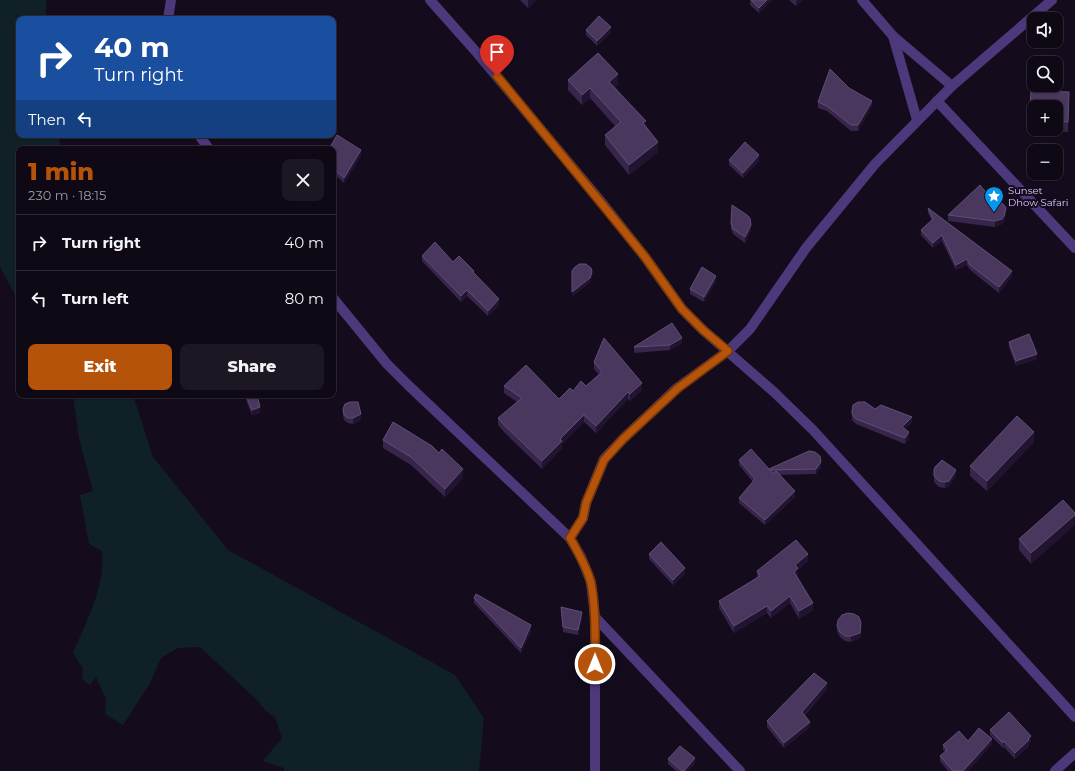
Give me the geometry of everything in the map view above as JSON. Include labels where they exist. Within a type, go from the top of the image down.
[{"type":"street","points":[[168,16],[171,0]]},
{"type":"street","points":[[430,0],[478,54],[598,198],[645,257],[682,309],[703,330],[774,392],[813,430],[1075,717]]},
{"type":"street","points":[[862,0],[893,36],[952,86]]},
{"type":"street","points":[[570,538],[583,518],[586,503],[604,460],[623,439],[678,388],[728,351],[750,329],[806,248],[875,164],[952,86],[1052,0]]},
{"type":"street","points":[[893,36],[917,120]]},
{"type":"street","points":[[937,101],[1075,248]]},
{"type":"street","points":[[336,302],[388,364],[408,385],[570,538],[581,557],[591,582],[595,618],[595,771]]},
{"type":"street","points":[[595,618],[740,771]]},
{"type":"street","points":[[1055,771],[1075,753]]},
{"type":"shaded area","points":[[0,0],[46,0],[46,16],[16,16],[16,138],[59,138],[60,146],[16,146],[16,296],[0,267]]},
{"type":"shaded area","points":[[73,398],[134,398],[153,457],[228,550],[455,675],[484,718],[479,771],[284,771],[284,768],[263,761],[282,738],[275,717],[266,711],[257,700],[200,647],[178,648],[161,658],[149,685],[123,725],[105,714],[106,699],[96,677],[90,685],[82,679],[83,669],[73,653],[94,604],[101,577],[102,564],[102,551],[89,544],[80,495],[93,491],[79,438]]},
{"type":"building","points":[[751,0],[767,0],[759,8]]},
{"type":"building","points":[[599,16],[611,27],[597,41],[586,30]]},
{"type":"building","points":[[598,53],[618,74],[609,82],[646,121],[643,123],[658,142],[629,165],[605,135],[621,122],[590,88],[582,95],[568,80]]},
{"type":"building","points":[[830,69],[849,88],[872,101],[858,125],[851,125],[827,106],[818,102]]},
{"type":"building","points":[[1031,92],[1069,92],[1068,122],[1063,122],[1063,100],[1030,100]]},
{"type":"building","points":[[337,135],[361,150],[344,178],[336,171],[336,146],[331,146]]},
{"type":"building","points":[[745,142],[759,155],[743,173],[729,160]]},
{"type":"building","points":[[980,185],[990,197],[999,200],[1006,208],[1002,219],[995,221],[948,215]]},
{"type":"building","points":[[732,205],[750,218],[751,225],[745,237],[733,229],[731,223]]},
{"type":"building","points":[[928,208],[1012,271],[999,287],[970,265],[967,259],[956,265],[942,235],[933,243],[921,230],[933,219]]},
{"type":"building","points":[[435,242],[453,262],[459,256],[499,299],[488,311],[467,290],[461,296],[422,256]]},
{"type":"building","points":[[579,264],[586,264],[591,268],[592,272],[590,278],[572,292],[572,271]]},
{"type":"building","points":[[702,267],[716,276],[704,297],[690,289]]},
{"type":"building","points":[[672,323],[682,338],[670,345],[634,347]]},
{"type":"building","points":[[1029,334],[1037,354],[1016,361],[1009,342]]},
{"type":"building","points":[[604,338],[642,383],[630,394],[628,392],[596,426],[584,415],[560,439],[562,441],[542,461],[498,418],[522,398],[504,386],[526,365],[559,399],[570,388],[573,391],[581,381],[586,386],[602,372],[594,362]]},
{"type":"building","points":[[247,398],[258,398],[260,407],[252,410]]},
{"type":"building","points":[[350,402],[358,402],[361,414],[353,418],[348,418],[344,415],[343,409],[345,404]]},
{"type":"building","points":[[858,402],[865,402],[875,409],[881,405],[912,417],[902,427],[909,432],[905,438],[856,419],[852,414],[852,411],[853,405]]},
{"type":"building","points":[[1017,416],[1034,432],[987,481],[970,466]]},
{"type":"building","points":[[393,422],[432,446],[439,453],[442,449],[463,469],[445,489],[411,457],[383,440]]},
{"type":"building","points":[[751,449],[769,469],[809,451],[815,452],[820,456],[821,462],[816,469],[770,470],[773,474],[776,471],[795,491],[765,520],[739,498],[755,479],[739,460]]},
{"type":"building","points":[[942,460],[956,470],[949,481],[945,482],[939,481],[934,476],[935,467]]},
{"type":"building","points":[[1063,500],[1075,513],[1075,515],[1031,553],[1019,539]]},
{"type":"building","points":[[796,540],[808,554],[795,565],[798,568],[794,572],[813,603],[799,611],[790,596],[771,611],[767,606],[734,626],[719,601],[760,576],[757,571]]},
{"type":"building","points":[[661,542],[685,568],[673,580],[649,554]]},
{"type":"building","points":[[476,594],[531,625],[521,648],[474,598]]},
{"type":"building","points":[[561,607],[582,612],[578,630],[563,627]]},
{"type":"building","points":[[848,613],[859,617],[861,623],[860,633],[845,636],[840,632],[837,626],[838,620],[842,615]]},
{"type":"building","points":[[814,673],[827,683],[802,712],[810,722],[784,743],[767,721]]},
{"type":"building","points":[[1009,712],[1031,736],[1028,739],[1029,740],[1015,753],[1004,741],[1003,743],[990,730]]},
{"type":"building","points":[[979,728],[992,739],[963,771],[953,771],[940,756],[947,750],[943,745],[959,731],[968,741]]},
{"type":"building","points":[[680,746],[695,758],[684,771],[668,759]]},
{"type":"place","name":"Sunset Dhow Safari","points":[[994,213]]},
{"type":"route","points":[[497,76],[645,257],[682,309],[703,330],[728,351],[678,388],[623,439],[604,460],[586,503],[583,518],[570,538],[581,557],[591,582],[595,618],[595,664]]}]
